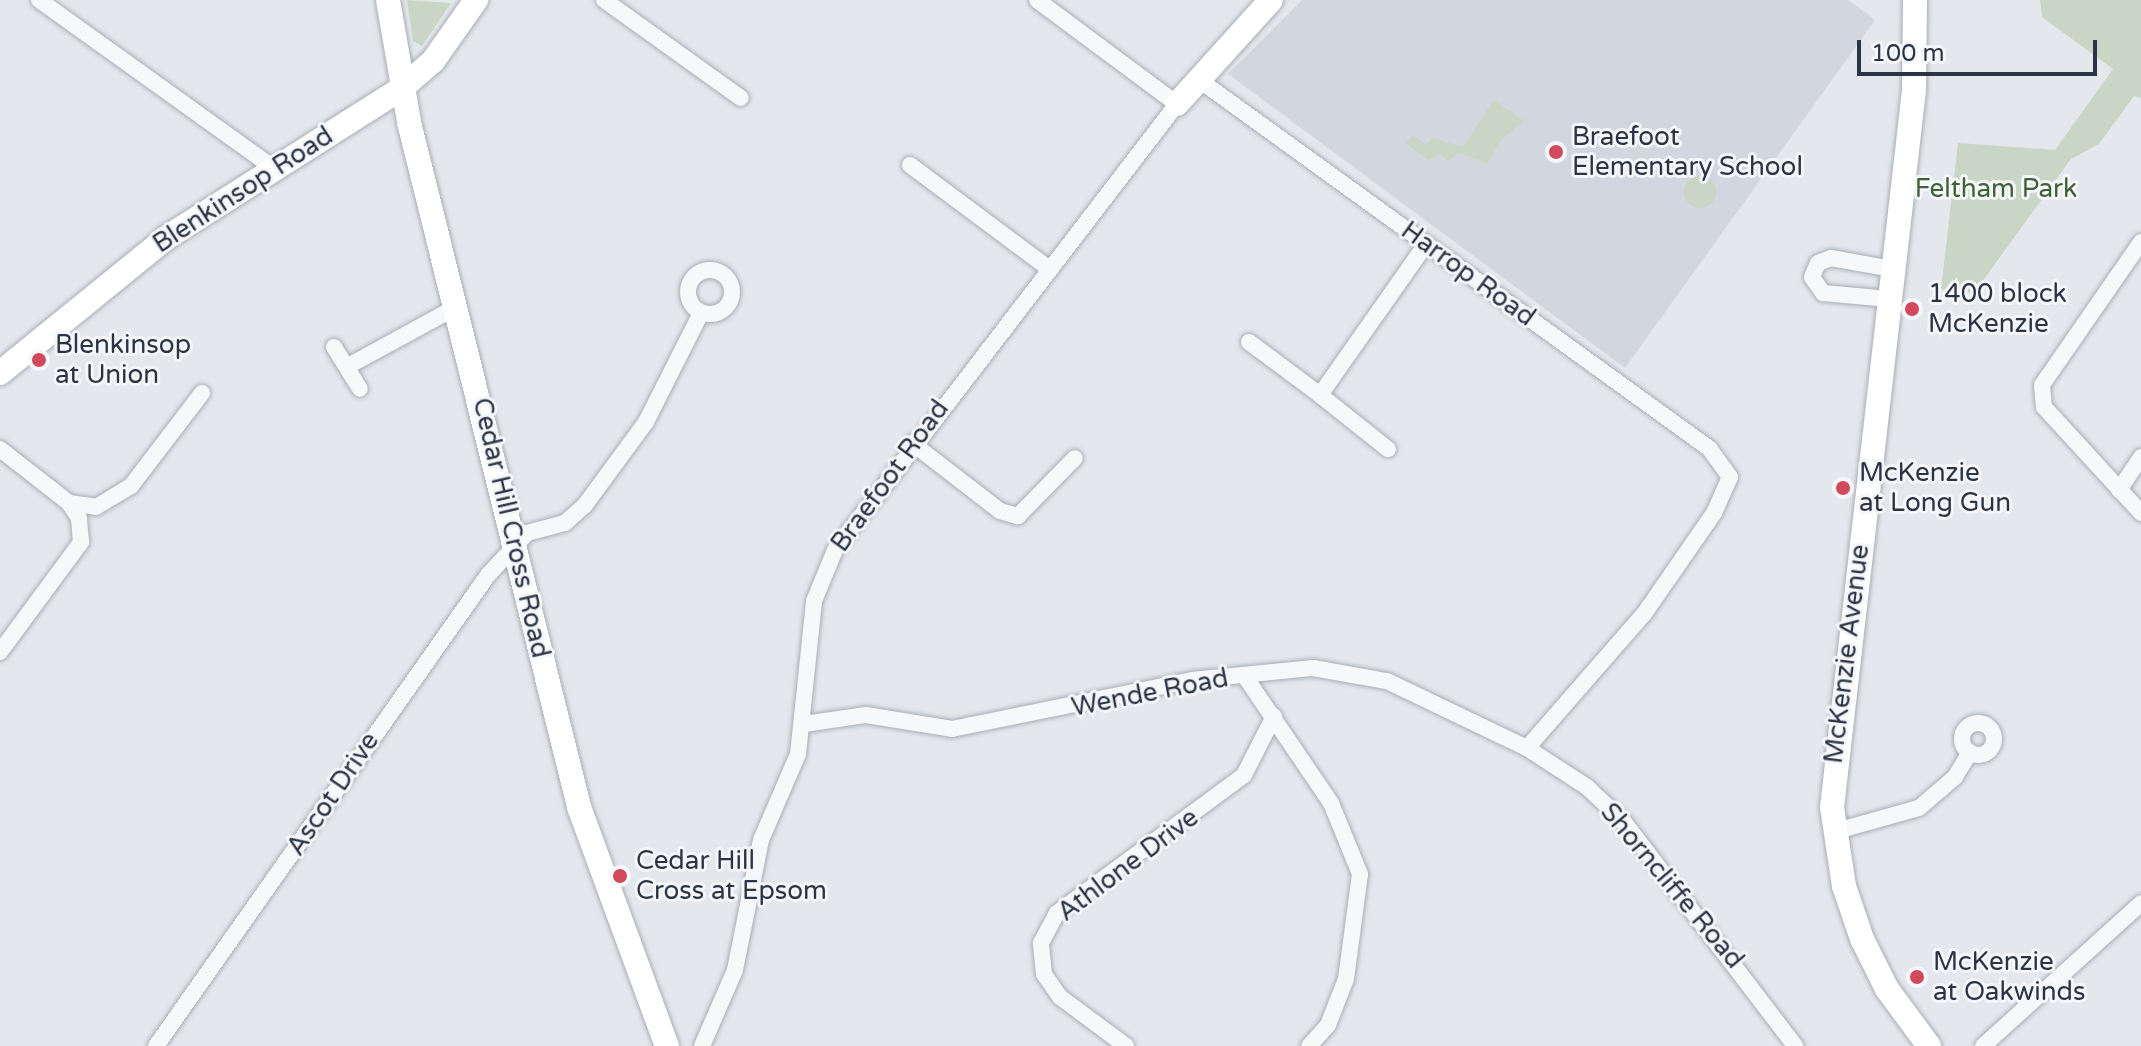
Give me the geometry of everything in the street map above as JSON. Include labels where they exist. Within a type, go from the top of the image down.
[{"type":"main road","name":"Cedar Hill Cross Road","points":[[388,0],[402,88],[593,855],[667,1046]]},
{"type":"main road","name":"Blenkinsop Road","points":[[0,373],[104,283],[272,167],[402,88],[433,61],[476,0]]},
{"type":"main road","name":"Braefoot Road","points":[[1177,104],[1271,0]]},
{"type":"main road","name":"McKenzie Avenue","points":[[1915,0],[1914,90],[1833,754],[1833,832],[1862,939],[1887,989],[1929,1046]]},
{"type":"street","points":[[39,0],[272,167]]},
{"type":"street","points":[[604,0],[741,98]]},
{"type":"street","points":[[1037,0],[1177,104]]},
{"type":"street","name":"Harrop Road","points":[[1198,79],[1651,403],[1710,449],[1730,477],[1714,513],[1644,614],[1527,748]]},
{"type":"street","name":"Braefoot Road","points":[[702,1046],[731,982],[761,840],[798,754],[821,577],[912,443],[1177,104]]},
{"type":"street","points":[[910,165],[1048,268]]},
{"type":"street","points":[[2141,242],[2042,385],[2044,407],[2141,513]]},
{"type":"street","points":[[1320,395],[1426,244]]},
{"type":"street","points":[[1889,299],[1823,293],[1812,277],[1818,263],[1831,258],[1893,269]]},
{"type":"street","points":[[350,365],[458,306]]},
{"type":"street","points":[[514,545],[527,533],[565,523],[585,505],[646,422],[701,313]]},
{"type":"street","points":[[1249,342],[1388,449]]},
{"type":"street","points":[[334,347],[350,365],[360,389]]},
{"type":"street","points":[[69,503],[96,507],[131,486],[202,393]]},
{"type":"street","points":[[912,443],[1000,511],[1018,516],[1075,458]]},
{"type":"street","points":[[0,449],[69,503],[79,518],[81,542],[0,652]]},
{"type":"street","points":[[2119,490],[2141,457]]},
{"type":"street","name":"Ascot Drive","points":[[156,1046],[312,818],[514,545]]},
{"type":"street","name":"Wende Road","points":[[804,724],[866,715],[952,729],[1192,680],[1313,668],[1387,681],[1527,748]]},
{"type":"street","points":[[1244,675],[1331,803],[1360,874],[1346,979],[1328,1025],[1309,1046]]},
{"type":"street","name":"Athlone Drive","points":[[1126,1046],[1060,997],[1044,974],[1041,943],[1057,913],[1244,775],[1274,716]]},
{"type":"street","name":"Shorncliffe Road","points":[[1527,748],[1587,787],[1624,822],[1795,1046]]},
{"type":"street","points":[[1833,832],[1919,808],[1955,777],[1970,752]]},
{"type":"street","points":[[1983,1046],[2141,903]]},
{"type":"shaded area","name":"Braefoot Elementary School","points":[[1302,0],[1848,0],[1875,20],[1625,368],[1228,74]]},
{"type":"green space","points":[[407,0],[451,3],[422,46],[413,41]]},
{"type":"green space","name":"Feltham Park","points":[[2040,0],[2141,0],[2141,98],[2134,96],[2099,144],[2071,159],[1974,293],[1941,289],[1958,143],[2055,150],[2113,69],[2042,17]]},
{"type":"green space","points":[[1494,100],[1524,121],[1501,140],[1487,164],[1460,153],[1448,161],[1440,154],[1429,160],[1406,144],[1412,135],[1426,144],[1432,138],[1463,147]]},
{"type":"green space","points":[[1700,176],[1711,181],[1716,192],[1711,203],[1700,208],[1689,203],[1684,192],[1689,181]]},
{"type":"place","name":"Braefoot Elementary School","points":[[1556,152]]},
{"type":"place","name":"1400 block McKenzie","points":[[1912,309]]},
{"type":"place","name":"Blenkinsop at Union","points":[[39,360]]},
{"type":"place","name":"McKenzie at Long Gun","points":[[1843,488]]},
{"type":"place","name":"Cedar Hill Cross at Epsom","points":[[620,876]]},
{"type":"place","name":"McKenzie at Oakwinds","points":[[1917,977]]}]
